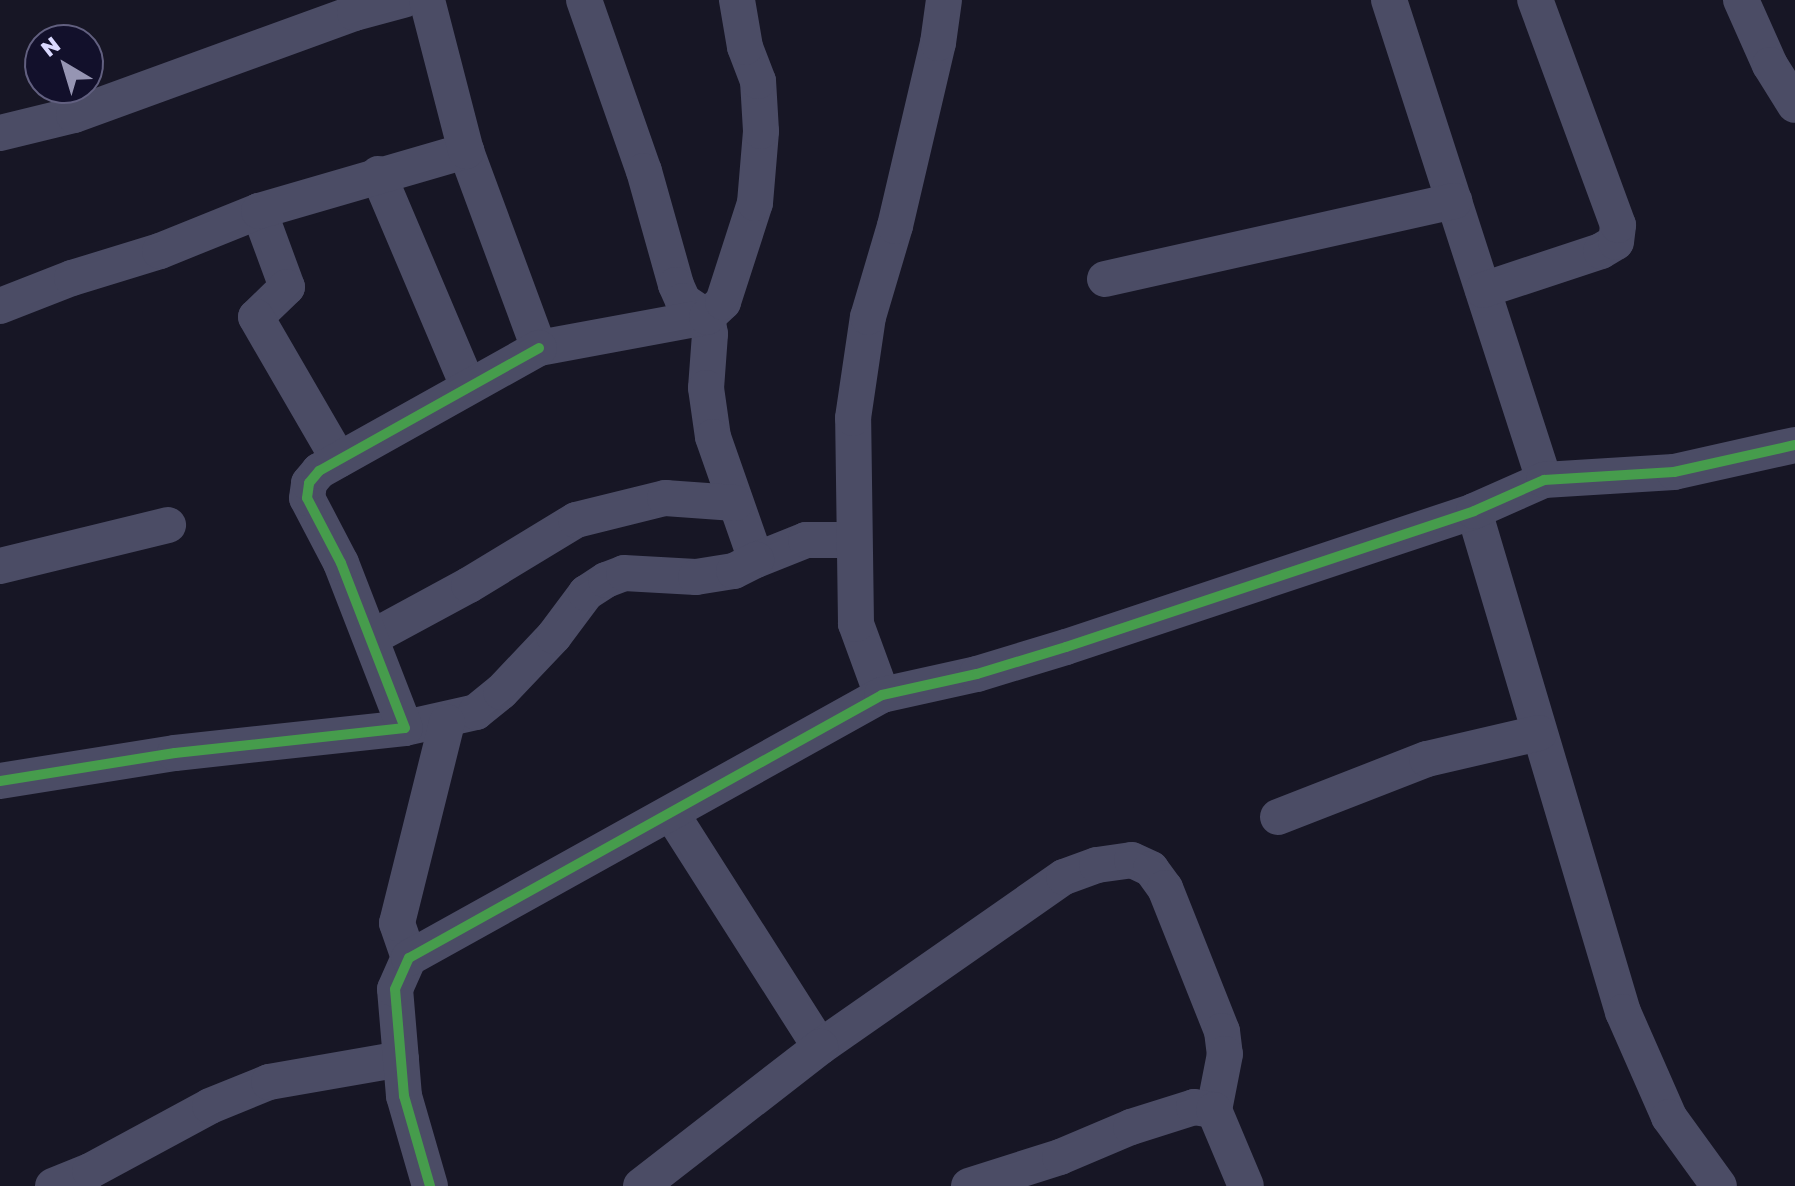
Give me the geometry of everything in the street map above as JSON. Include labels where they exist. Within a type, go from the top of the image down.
[{"type":"street","points":[[0,133],[74,115],[355,13],[403,0]]},
{"type":"street","points":[[427,0],[466,151],[539,348]]},
{"type":"street","points":[[584,0],[644,171],[676,285],[683,301],[707,317]]},
{"type":"street","points":[[405,728],[341,563],[307,498],[309,483],[319,471],[539,348],[707,317],[723,302],[755,203],[761,131],[758,81],[745,47],[737,0]]},
{"type":"street","points":[[882,695],[856,624],[853,418],[868,317],[895,226],[938,43],[944,0]]},
{"type":"street","points":[[1389,0],[1544,480]]},
{"type":"street","points":[[1483,290],[1601,251],[1616,242],[1618,225],[1535,0]]},
{"type":"street","points":[[1741,0],[1770,65],[1795,105]]},
{"type":"street","points":[[0,306],[72,278],[160,251],[259,211],[378,174],[466,151]]},
{"type":"street","points":[[378,174],[468,386]]},
{"type":"street","points":[[1105,279],[1454,201]]},
{"type":"street","points":[[259,211],[287,287],[256,317],[339,460]]},
{"type":"street","points":[[707,317],[706,388],[713,437],[756,560]]},
{"type":"street","points":[[430,1186],[404,1096],[395,989],[409,958],[882,695],[977,674],[1066,647],[1474,511],[1544,480],[1674,472],[1795,445]]},
{"type":"street","points":[[371,638],[469,585],[576,520],[665,498],[735,503]]},
{"type":"street","points":[[1474,511],[1623,1012],[1669,1117],[1719,1186]]},
{"type":"street","points":[[0,566],[168,525]]},
{"type":"street","points":[[0,781],[175,753],[447,722],[476,712],[501,692],[554,636],[586,593],[606,580],[624,573],[696,577],[734,571],[806,540],[854,540]]},
{"type":"street","points":[[409,958],[397,923],[447,722]]},
{"type":"street","points":[[1278,817],[1427,759],[1539,733]]},
{"type":"street","points":[[671,813],[820,1047]]},
{"type":"street","points":[[641,1186],[820,1047],[1036,893],[1064,877],[1097,865],[1132,860],[1151,869],[1165,888],[1222,1031],[1225,1054],[1214,1110],[1246,1186]]},
{"type":"street","points":[[53,1186],[90,1171],[210,1106],[269,1082],[401,1059]]},
{"type":"street","points":[[969,1186],[1060,1157],[1131,1127],[1194,1107],[1214,1110]]},
{"type":"cycle path","points":[[0,781],[175,753],[405,728],[341,563],[307,498],[309,483],[319,471],[539,348]]},
{"type":"cycle path","points":[[430,1186],[404,1096],[395,989],[409,958],[882,695],[977,674],[1066,647],[1474,511],[1544,480],[1674,472],[1795,445]]}]
